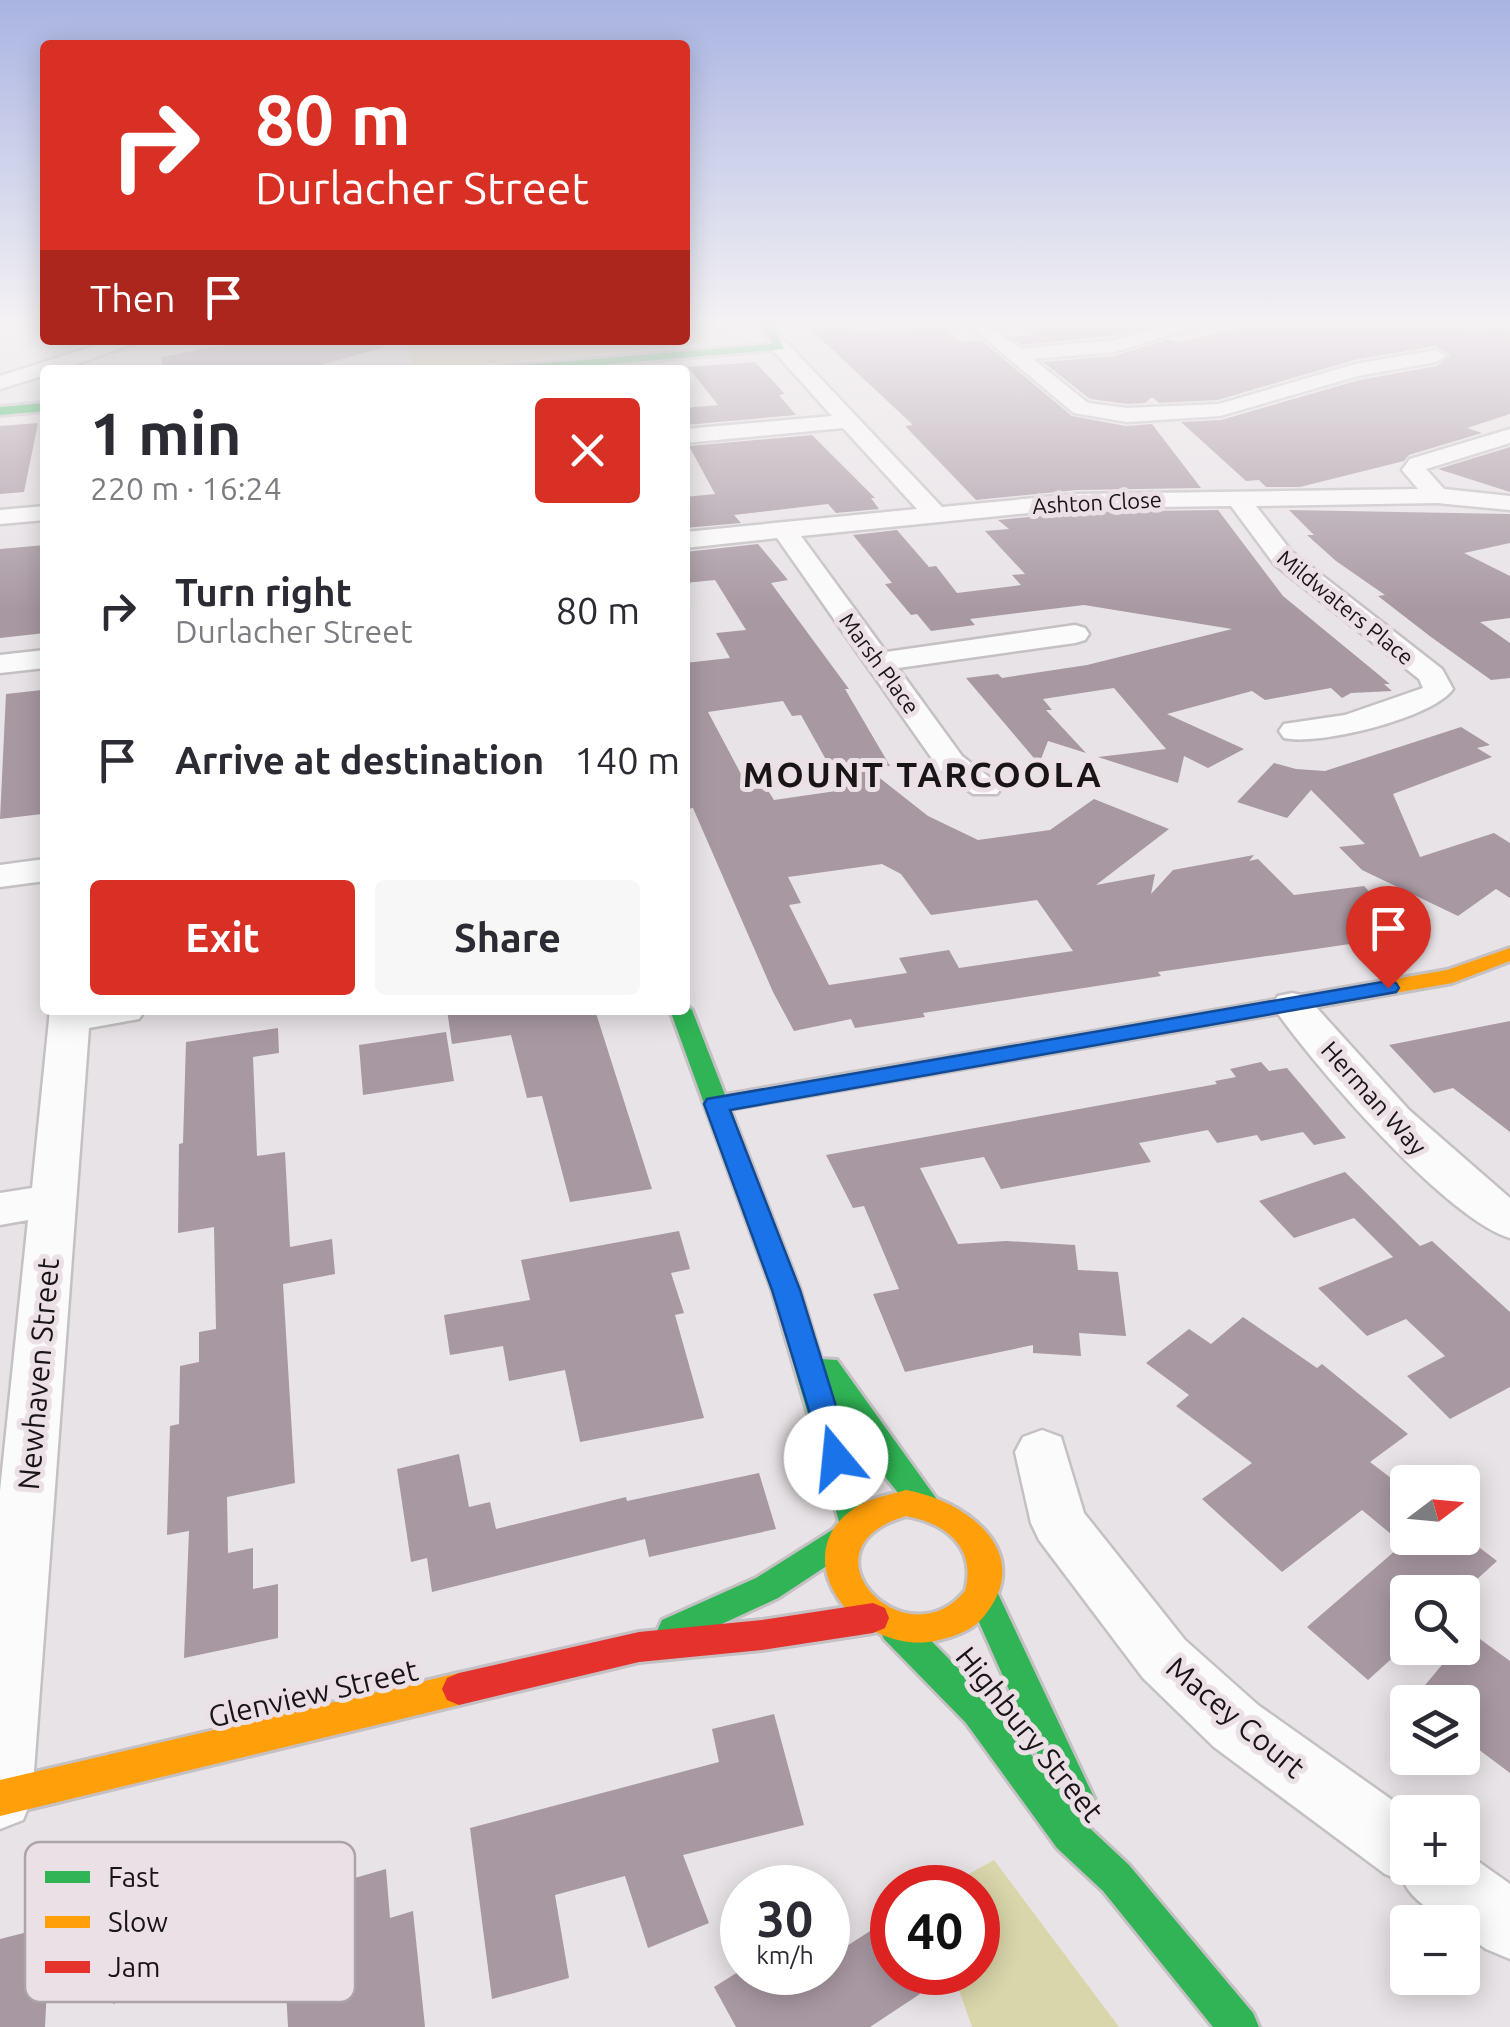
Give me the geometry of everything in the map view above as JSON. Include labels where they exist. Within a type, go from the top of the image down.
[{"type":"street","points":[[690,436],[848,421],[934,514]]},
{"type":"street","points":[[1437,496],[1414,470],[1418,464],[1510,436]]},
{"type":"street","name":"Ashton Close","points":[[690,539],[1077,501],[1437,496],[1510,502]]},
{"type":"street","name":"Mildwaters Place","points":[[1237,497],[1282,558],[1432,676],[1438,689],[1431,697],[1349,724],[1295,731]]},
{"type":"street","points":[[0,517],[40,513]]},
{"type":"street","name":"Marsh Place","points":[[784,530],[951,763],[985,787]]},
{"type":"street","points":[[880,662],[1075,634]]},
{"type":"street","points":[[0,664],[40,660]]},
{"type":"street","points":[[0,876],[40,871]]},
{"type":"street","points":[[716,1104],[1452,976],[1510,954]]},
{"type":"street","name":"Herman Way","points":[[1292,1005],[1392,1123],[1428,1158],[1510,1221]]},
{"type":"street","name":"Newhaven Street","points":[[0,1798],[70,1015]]},
{"type":"street","points":[[683,1015],[786,1290],[850,1530],[840,1570],[845,1587],[873,1618],[896,1628],[938,1629],[972,1609],[982,1593],[986,1575],[984,1556],[976,1539],[946,1512],[926,1505],[887,1506],[850,1530]]},
{"type":"street","points":[[0,1209],[54,1200]]},
{"type":"street","points":[[786,1290],[833,1380],[926,1505]]},
{"type":"street","name":"Macey Court","points":[[1042,1452],[1058,1523],[1164,1659],[1236,1726],[1390,1838]]},
{"type":"street","name":"Glenview Street","points":[[639,1646],[766,1588],[850,1530]]},
{"type":"street","name":"Highbury Street","points":[[982,1593],[1040,1727],[1116,1878]]},
{"type":"street","name":"Glenview Street","points":[[0,1798],[639,1646],[762,1635],[873,1618]]},
{"type":"street","name":"Highbury Street","points":[[896,1628],[978,1712],[1070,1836],[1116,1878],[1239,2027]]},
{"type":"street","points":[[1455,1885],[1510,1925]]},
{"type":"shaded area","points":[[1000,1868],[1119,2027],[972,2027],[961,1995],[1000,1995]]},
{"type":"building","points":[[690,421],[734,421],[690,425]]},
{"type":"building","points":[[908,421],[1152,424],[1201,488],[1077,490],[976,500],[905,426],[913,425]]},
{"type":"building","points":[[1490,421],[1467,428],[1482,433],[1409,455],[1404,461],[1300,487],[1266,487],[1259,480],[1246,481],[1181,422]]},
{"type":"building","points":[[38,423],[24,492],[0,494],[0,426]]},
{"type":"building","points":[[812,435],[875,498],[871,498],[879,509],[836,513],[828,504],[734,515],[741,523],[690,528],[690,496],[715,494],[690,446]]},
{"type":"building","points":[[1510,447],[1510,492],[1438,469]]},
{"type":"building","points":[[1218,510],[1283,596],[1390,684],[1384,684],[1392,691],[1351,693],[1342,698],[1331,688],[1265,700],[1252,691],[1167,714],[1244,749],[1208,768],[1184,756],[1178,783],[1098,757],[1166,749],[1114,688],[1043,699],[1052,710],[1046,710],[1086,753],[1048,741],[1039,764],[966,678],[998,674],[1002,678],[1087,665],[1232,629],[1084,605],[970,619],[975,625],[931,631],[917,614],[911,615],[885,584],[892,583],[853,535],[897,530],[929,567],[936,566],[957,593],[1021,585],[1012,575],[1025,574],[985,531],[1009,529],[998,520],[1077,512]]},
{"type":"building","points":[[1289,510],[1510,514],[1510,543],[1464,553],[1510,576],[1510,618],[1480,622],[1510,643],[1510,678],[1491,680],[1431,637],[1378,596],[1385,595],[1336,561],[1307,535],[1314,535]]},
{"type":"building","points":[[758,544],[788,580],[771,583],[849,689],[845,689],[890,766],[867,768],[928,816],[978,840],[1050,830],[1094,799],[1169,829],[1096,885],[1155,874],[1151,894],[1173,870],[1254,855],[1249,861],[1258,859],[1294,895],[1364,886],[1403,928],[1369,933],[1377,940],[1158,972],[1161,976],[923,1013],[925,1017],[855,1028],[851,1019],[794,1031],[690,808],[690,662],[730,658],[716,633],[746,630],[715,580],[690,582],[690,551]],"holes":[[[783,701],[792,716],[801,715],[843,790],[774,800],[756,772],[741,774],[708,712]],[[882,864],[901,874],[931,915],[1037,900],[1073,951],[959,968],[949,950],[899,958],[907,973],[829,985],[789,905],[801,903],[788,877]]]},
{"type":"building","points":[[40,545],[40,634],[0,638],[0,549]]},
{"type":"building","points":[[40,690],[40,814],[0,819],[6,694]]},
{"type":"building","points":[[1461,727],[1490,745],[1477,748],[1492,757],[1393,794],[1420,857],[1494,833],[1510,843],[1510,898],[1496,889],[1458,916],[1362,870],[1339,847],[1365,844],[1311,790],[1287,818],[1237,802],[1274,763],[1325,771]]},
{"type":"building","points":[[448,1015],[597,1015],[652,1189],[570,1202],[542,1096],[527,1098],[511,1035],[452,1044]]},
{"type":"building","points":[[1510,1021],[1510,1132],[1453,1088],[1434,1093],[1389,1045]]},
{"type":"building","points":[[278,1028],[279,1053],[253,1057],[257,1156],[285,1152],[290,1247],[332,1239],[335,1274],[283,1284],[295,1483],[227,1497],[228,1553],[253,1548],[253,1589],[278,1584],[278,1638],[184,1658],[189,1531],[167,1535],[170,1426],[179,1424],[180,1366],[199,1362],[199,1332],[216,1329],[214,1227],[178,1233],[186,1042]]},
{"type":"building","points":[[446,1032],[454,1081],[363,1095],[359,1045]]},
{"type":"building","points":[[1261,1062],[1269,1071],[1287,1068],[1346,1138],[1314,1145],[1303,1132],[1261,1141],[1257,1135],[1217,1143],[1208,1130],[1139,1143],[1151,1162],[1001,1189],[984,1157],[920,1168],[958,1244],[1006,1241],[1075,1245],[1078,1270],[1118,1272],[1126,1336],[1079,1333],[1081,1356],[1033,1353],[1033,1345],[905,1372],[873,1294],[899,1289],[864,1206],[853,1208],[826,1155],[1217,1084],[1215,1081],[1236,1077],[1230,1069]]},
{"type":"building","points":[[1345,1172],[1420,1246],[1432,1241],[1510,1312],[1510,1387],[1450,1419],[1407,1376],[1445,1356],[1406,1319],[1367,1336],[1318,1288],[1393,1257],[1354,1218],[1294,1238],[1259,1201]]},
{"type":"building","points":[[679,1231],[690,1269],[671,1273],[684,1313],[675,1315],[704,1418],[580,1442],[565,1370],[509,1381],[503,1346],[450,1355],[444,1315],[530,1300],[521,1260]]},
{"type":"building","points":[[1243,1317],[1317,1368],[1322,1364],[1408,1434],[1370,1462],[1390,1477],[1390,1533],[1362,1510],[1282,1572],[1202,1499],[1252,1463],[1176,1406],[1189,1395],[1146,1363],[1189,1329],[1211,1344]]},
{"type":"building","points":[[459,1454],[469,1507],[490,1502],[496,1529],[626,1497],[627,1501],[759,1473],[776,1529],[649,1557],[645,1539],[432,1592],[427,1558],[411,1562],[397,1469]]},
{"type":"building","points":[[1480,1548],[1497,1561],[1480,1576],[1390,1575],[1390,1660],[1368,1680],[1307,1627],[1390,1555],[1480,1555]]},
{"type":"building","points":[[1480,1639],[1510,1661],[1510,1773],[1480,1750],[1480,1685],[1425,1685],[1442,1665],[1480,1665]]},
{"type":"building","points":[[774,1714],[804,1825],[683,1855],[709,1923],[648,1948],[625,1876],[555,1895],[569,1978],[492,1999],[470,1828],[719,1762],[712,1729]]},
{"type":"building","points":[[386,1869],[390,1918],[413,1911],[425,2027],[288,2027],[287,2002],[355,2002],[355,1878]]},
{"type":"building","points":[[870,1931],[870,1995],[918,1995],[870,2027],[736,2027],[714,1987],[720,1983],[720,1995],[850,1995],[850,1944]]},
{"type":"building","points":[[25,1933],[25,2002],[46,2002],[45,2027],[0,2027],[0,1939]]},
{"type":"traffic: fast","points":[[683,1015],[786,1290],[855,1524]]},
{"type":"traffic: fast","points":[[716,1104],[1109,1036]]},
{"type":"traffic: fast","points":[[827,1368],[881,1449],[926,1505]]},
{"type":"traffic: fast","points":[[674,1631],[767,1588],[846,1536]]},
{"type":"traffic: fast","points":[[982,1593],[1079,1804]]},
{"type":"traffic: fast","points":[[896,1628],[978,1712],[1070,1835],[1116,1878],[1239,2027]]},
{"type":"traffic: slow","points":[[1109,1036],[1452,976],[1510,954]]},
{"type":"traffic: slow","points":[[906,1503],[955,1520],[968,1531],[984,1560],[985,1577],[974,1605],[946,1624],[922,1630],[897,1627],[858,1602],[846,1582],[841,1561],[846,1539],[863,1519],[906,1503]]},
{"type":"traffic: slow","points":[[0,1798],[459,1689]]},
{"type":"traffic: jam","points":[[459,1689],[639,1647],[762,1635],[873,1618]]},
{"type":"district","name":"MOUNT TARCOOLA","points":[[923,774]]},
{"type":"route","points":[[836,1458],[786,1290],[716,1104],[1388,988]]}]
